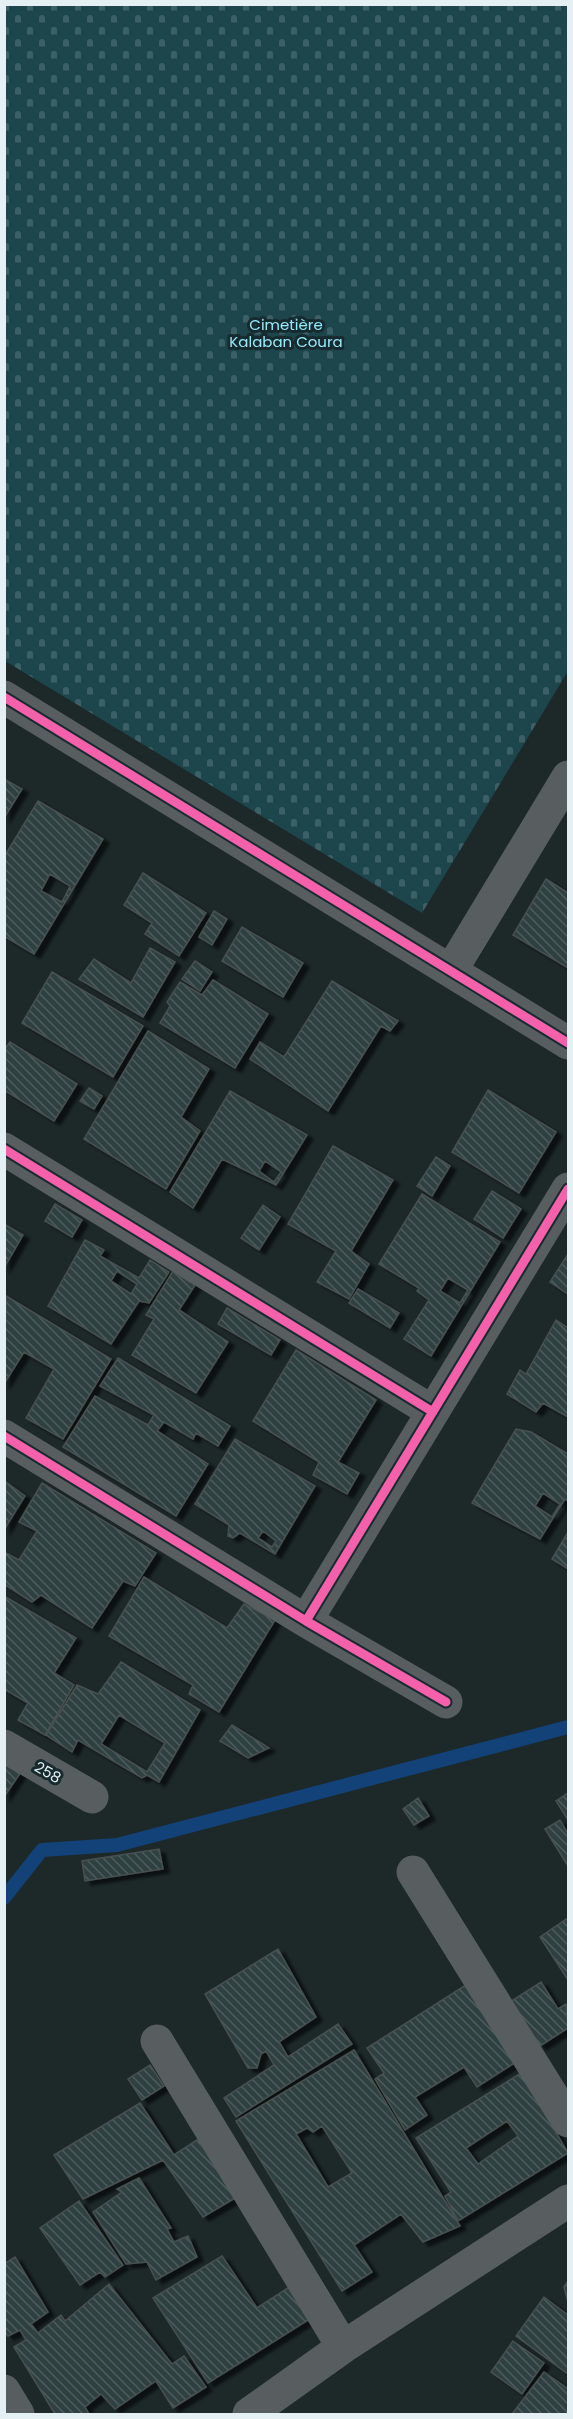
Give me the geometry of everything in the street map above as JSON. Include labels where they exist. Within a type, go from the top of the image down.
[{"type":"street","points":[[4,697],[452,969],[568,1043]]},
{"type":"street","points":[[452,969],[568,777]]},
{"type":"street","points":[[4,1149],[433,1412]]},
{"type":"street","points":[[306,1621],[568,1189]]},
{"type":"street","points":[[4,1436],[306,1621],[446,1702]]},
{"type":"street","name":"258","points":[[4,1746],[92,1797]]},
{"type":"street","points":[[413,1872],[568,2121]]},
{"type":"street","points":[[158,2041],[343,2347]]},
{"type":"street","points":[[249,2415],[343,2347],[568,2201]]},
{"type":"street","points":[[4,2391],[18,2415]]},
{"type":"green space","name":"Cimetière Kalaban Coura","points":[[4,5],[568,5],[568,671],[422,913],[5,661]]},
{"type":"building","points":[[4,779],[22,789],[4,818]]},
{"type":"building","points":[[38,801],[103,839],[34,954],[4,936],[4,857]],"holes":[[[50,874],[70,886],[62,902],[41,891]]]},
{"type":"building","points":[[143,873],[206,913],[179,956],[145,934],[152,923],[124,905]]},
{"type":"building","points":[[546,879],[568,893],[568,968],[513,935]]},
{"type":"building","points":[[214,911],[227,919],[212,945],[199,937]]},
{"type":"building","points":[[242,927],[303,963],[283,997],[222,961]]},
{"type":"building","points":[[150,948],[175,962],[143,1017],[79,979],[94,959],[131,983]]},
{"type":"building","points":[[195,961],[212,972],[200,991],[182,979]]},
{"type":"building","points":[[52,972],[143,1026],[113,1077],[22,1023]]},
{"type":"building","points":[[213,980],[268,1014],[235,1068],[160,1023],[170,1006],[167,1002],[180,982],[202,995]]},
{"type":"building","points":[[332,981],[398,1021],[390,1031],[381,1026],[328,1111],[250,1059],[260,1042],[284,1057]]},
{"type":"building","points":[[148,1031],[209,1069],[181,1117],[200,1131],[166,1189],[84,1139]]},
{"type":"building","points":[[10,1042],[77,1084],[54,1121],[4,1090],[4,1050]]},
{"type":"building","points":[[89,1088],[102,1096],[94,1109],[80,1101]]},
{"type":"building","points":[[488,1090],[556,1132],[519,1193],[452,1152]]},
{"type":"building","points":[[230,1091],[307,1135],[276,1185],[222,1159],[193,1208],[170,1192]],"holes":[[[265,1161],[281,1172],[274,1182],[259,1171]]]},
{"type":"building","points":[[333,1146],[393,1180],[351,1251],[369,1264],[349,1299],[317,1282],[336,1251],[288,1224]]},
{"type":"building","points":[[436,1157],[450,1166],[432,1196],[417,1186]]},
{"type":"building","points":[[492,1191],[521,1209],[503,1238],[474,1219]]},
{"type":"building","points":[[422,1194],[500,1242],[431,1356],[404,1339],[429,1300],[417,1291],[419,1288],[379,1264]],"holes":[[[448,1278],[468,1290],[460,1303],[440,1291]]]},
{"type":"building","points":[[55,1204],[82,1220],[72,1237],[45,1221]]},
{"type":"building","points":[[263,1205],[280,1217],[259,1250],[241,1238]]},
{"type":"building","points":[[4,1224],[23,1235],[4,1268]]},
{"type":"building","points":[[85,1240],[104,1250],[100,1256],[139,1278],[150,1260],[169,1272],[149,1303],[139,1301],[111,1344],[48,1306]],"holes":[[[117,1271],[137,1284],[131,1294],[111,1281]]]},
{"type":"building","points":[[568,1254],[568,1294],[550,1282]]},
{"type":"building","points":[[173,1271],[195,1285],[179,1310],[228,1342],[196,1393],[132,1355],[154,1319],[146,1315]]},
{"type":"building","points":[[358,1289],[399,1313],[390,1328],[349,1303]]},
{"type":"building","points":[[6,1296],[111,1359],[63,1439],[26,1418],[54,1369],[24,1352],[4,1384]]},
{"type":"building","points":[[227,1308],[280,1340],[271,1355],[218,1324]]},
{"type":"building","points":[[556,1320],[568,1328],[568,1417],[543,1403],[536,1412],[507,1394],[520,1370],[526,1374]]},
{"type":"building","points":[[296,1350],[376,1400],[338,1462],[359,1473],[347,1494],[313,1475],[319,1462],[253,1421]]},
{"type":"building","points":[[118,1358],[230,1426],[218,1446],[196,1433],[193,1439],[164,1422],[157,1431],[208,1464],[176,1516],[63,1447],[95,1396],[148,1425],[154,1415],[100,1386]]},
{"type":"building","points":[[516,1429],[531,1432],[568,1454],[568,1501],[565,1499],[540,1539],[472,1503]],"holes":[[[543,1493],[560,1504],[552,1517],[535,1506]]]},
{"type":"building","points":[[235,1439],[315,1486],[275,1554],[240,1533],[233,1538],[228,1536],[229,1525],[195,1504]],"holes":[[[263,1531],[276,1541],[272,1547],[258,1538]]]},
{"type":"building","points":[[6,1482],[25,1496],[4,1530],[4,1483]]},
{"type":"building","points":[[42,1483],[156,1553],[135,1586],[123,1581],[92,1628],[41,1595],[32,1602],[4,1584],[4,1552],[19,1560],[37,1531],[19,1522]]},
{"type":"building","points":[[568,1532],[568,1569],[552,1559]]},
{"type":"building","points":[[144,1577],[227,1628],[244,1604],[275,1620],[219,1712],[189,1694],[193,1685],[109,1636]]},
{"type":"building","points":[[4,1596],[76,1638],[54,1673],[74,1685],[45,1735],[18,1720],[28,1703],[4,1689]]},
{"type":"building","points":[[121,1662],[200,1710],[159,1782],[147,1775],[142,1778],[78,1740],[72,1752],[46,1735],[77,1685],[98,1694]],"holes":[[[119,1715],[165,1743],[147,1772],[101,1744]]]},
{"type":"building","points":[[232,1725],[269,1748],[248,1758],[220,1741]]},
{"type":"building","points":[[4,1758],[21,1772],[4,1797]]},
{"type":"building","points":[[568,1793],[568,1820],[556,1801]]},
{"type":"building","points":[[418,1798],[429,1816],[414,1825],[403,1809]]},
{"type":"building","points":[[560,1820],[568,1834],[568,1866],[545,1829]]},
{"type":"building","points":[[159,1849],[163,1869],[85,1881],[82,1861]]},
{"type":"building","points":[[568,1918],[568,1980],[540,1937]]},
{"type":"building","points":[[278,1949],[316,2017],[279,2042],[288,2057],[338,2024],[352,2044],[236,2117],[224,2098],[274,2065],[266,2051],[261,2054],[257,2068],[248,2068],[205,1994]]},
{"type":"building","points":[[472,1981],[519,2060],[477,2087],[464,2067],[415,2097],[427,2115],[405,2130],[375,2079],[384,2073],[367,2048]]},
{"type":"building","points":[[541,1982],[558,2009],[566,2004],[568,2028],[540,2046],[510,2002]]},
{"type":"building","points":[[354,2050],[460,2226],[423,2242],[401,2214],[354,2245],[372,2272],[342,2291],[236,2121]],"holes":[[[322,2126],[352,2173],[328,2187],[296,2134],[307,2128],[313,2132]]]},
{"type":"building","points":[[150,2065],[164,2086],[142,2100],[128,2079]]},
{"type":"building","points":[[521,2073],[568,2153],[458,2221],[445,2196],[451,2192],[416,2138]],"holes":[[[507,2121],[518,2136],[478,2164],[466,2148]]]},
{"type":"building","points":[[140,2103],[174,2155],[203,2136],[242,2194],[203,2217],[163,2160],[83,2199],[54,2155]]},
{"type":"building","points":[[139,2178],[171,2228],[167,2229],[174,2242],[188,2236],[197,2257],[156,2280],[147,2262],[126,2264],[93,2212],[122,2192],[117,2189]]},
{"type":"building","points":[[79,2201],[123,2265],[105,2277],[100,2272],[80,2285],[40,2228]]},
{"type":"building","points":[[222,2256],[257,2308],[297,2282],[316,2315],[208,2383],[153,2298]]},
{"type":"building","points":[[15,2257],[48,2312],[31,2324],[38,2333],[61,2315],[65,2321],[109,2284],[172,2364],[184,2356],[206,2387],[173,2408],[156,2381],[115,2409],[101,2394],[85,2407],[89,2414],[55,2414],[14,2347],[26,2340],[20,2330],[8,2336],[4,2331],[4,2264]]},
{"type":"building","points":[[568,2281],[568,2302],[564,2287]]},
{"type":"building","points":[[544,2297],[568,2315],[568,2374],[516,2336]]},
{"type":"building","points":[[513,2341],[544,2363],[522,2394],[491,2372]]},
{"type":"building","points":[[544,2372],[568,2389],[568,2414],[512,2414]]},
{"type":"waterway","points":[[4,1898],[42,1850],[117,1845],[568,1727]]},
{"type":"cycle path","points":[[4,697],[568,1043]]},
{"type":"cycle path","points":[[4,1149],[433,1412]]},
{"type":"cycle path","points":[[306,1621],[568,1189]]},
{"type":"cycle path","points":[[4,1436],[306,1621],[446,1702]]}]
